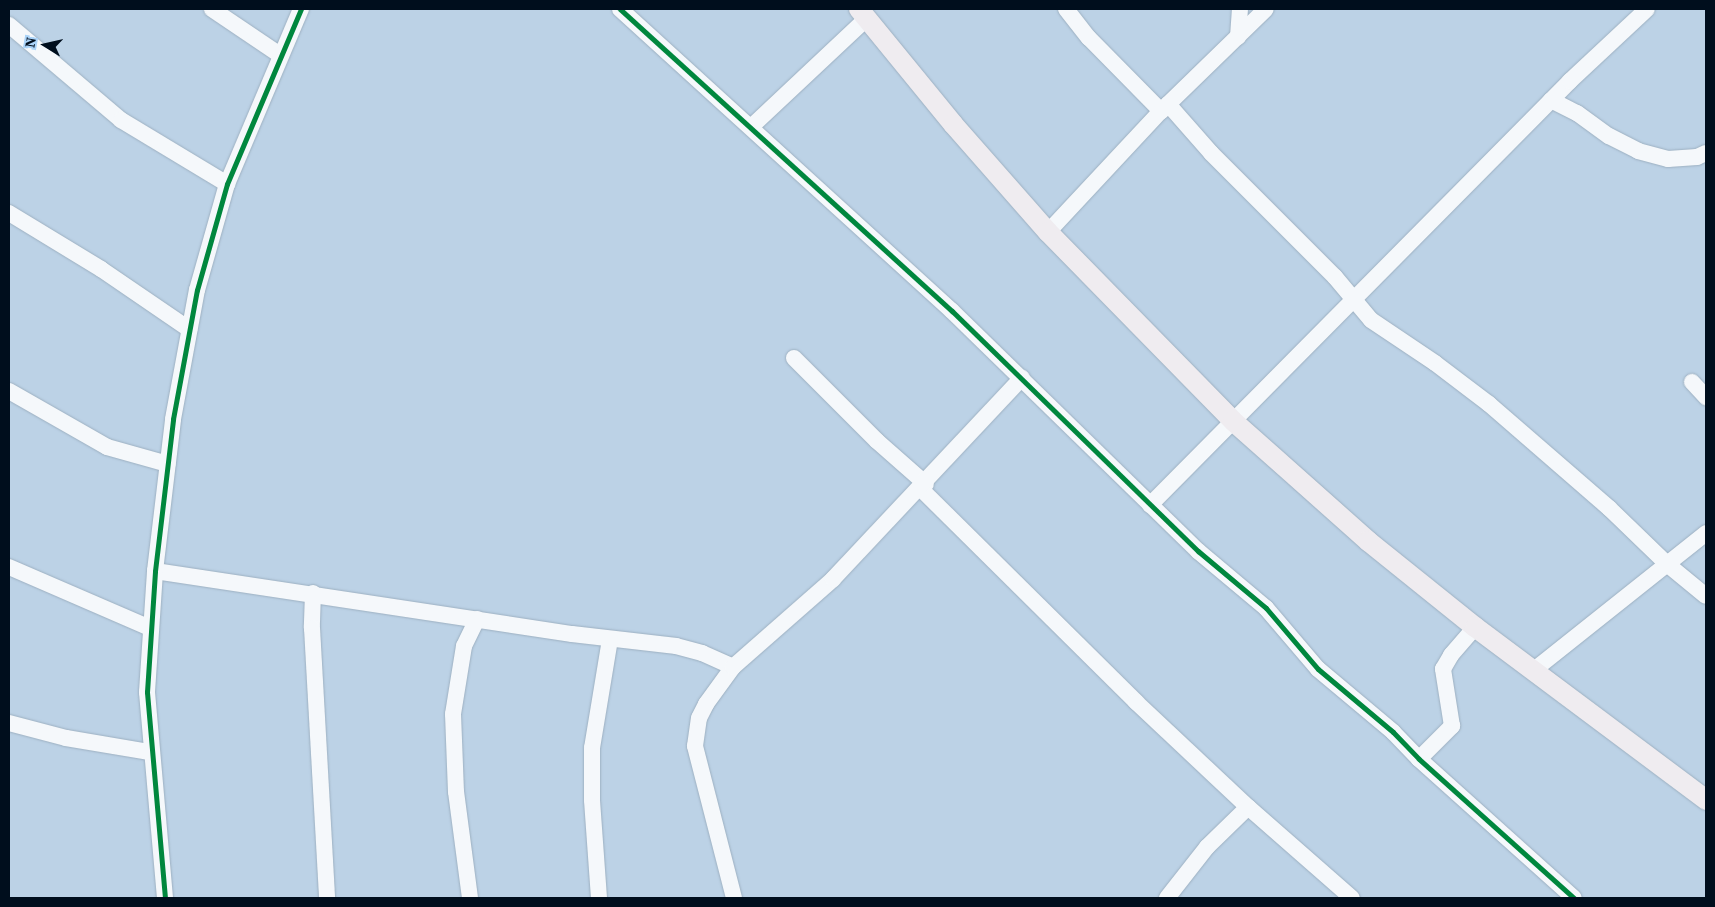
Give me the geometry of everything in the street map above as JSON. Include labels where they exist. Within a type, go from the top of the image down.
[{"type":"main road","points":[[863,14],[953,124],[1048,232],[1233,421],[1368,541],[1475,627],[1706,800]]},
{"type":"street","points":[[212,9],[280,55]]},
{"type":"street","points":[[165,898],[150,752],[147,692],[155,571],[168,464],[189,329],[227,184],[301,9]]},
{"type":"street","points":[[620,9],[751,127],[1022,378],[1198,551],[1266,608],[1318,669],[1393,732],[1419,759],[1574,898]]},
{"type":"street","points":[[1066,9],[1089,38],[1165,108],[1335,277],[1353,301],[1388,333],[1435,363],[1518,428],[1667,564],[1706,596]]},
{"type":"street","points":[[1238,37],[1240,9]]},
{"type":"street","points":[[1048,232],[1165,108],[1266,9]]},
{"type":"street","points":[[1150,504],[1551,100],[1647,9]]},
{"type":"street","points":[[751,127],[863,14]]},
{"type":"street","points":[[9,24],[121,120],[227,184]]},
{"type":"street","points":[[1551,100],[1577,112],[1615,140],[1638,151],[1668,159],[1696,157],[1706,154]]},
{"type":"street","points":[[9,213],[101,269],[189,329]]},
{"type":"street","points":[[794,358],[1248,807],[1352,898]]},
{"type":"street","points":[[734,898],[696,746],[698,718],[733,667],[833,579],[923,486],[1022,378]]},
{"type":"street","points":[[1692,382],[1706,396]]},
{"type":"street","points":[[9,391],[107,447],[168,464]]},
{"type":"street","points":[[1534,670],[1706,533]]},
{"type":"street","points":[[9,567],[150,628]]},
{"type":"street","points":[[155,571],[313,593],[610,640],[689,649],[733,667]]},
{"type":"street","points":[[313,593],[312,628],[327,898]]},
{"type":"street","points":[[470,898],[456,792],[453,714],[464,646],[477,619]]},
{"type":"street","points":[[1419,759],[1452,726],[1443,669],[1450,655],[1475,627]]},
{"type":"street","points":[[599,898],[592,800],[592,748],[610,640]]},
{"type":"street","points":[[9,723],[66,738],[150,752]]},
{"type":"street","points":[[1167,898],[1195,861],[1248,807]]},
{"type":"cycle path","points":[[165,898],[147,692],[155,571],[173,419],[197,290],[227,184],[301,9]]},
{"type":"cycle path","points":[[620,9],[952,311],[1198,551],[1266,608],[1318,669],[1393,732],[1419,759],[1574,898]]}]
